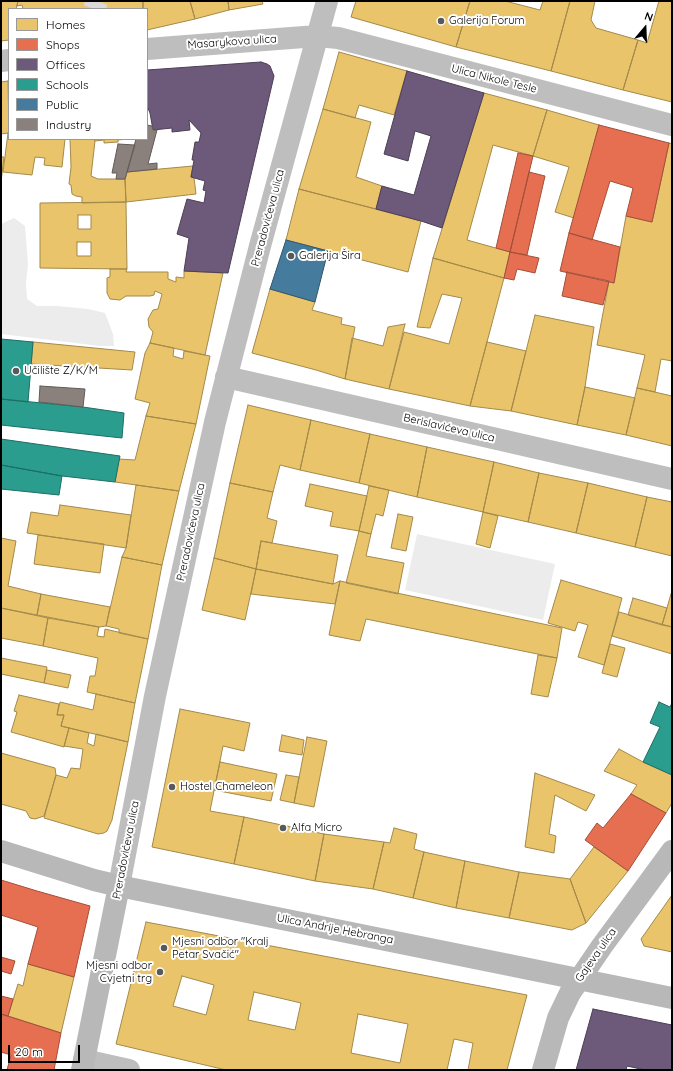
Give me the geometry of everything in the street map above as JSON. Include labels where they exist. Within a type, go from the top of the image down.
[{"type":"main road","name":"Ulica Andrije Hebranga","points":[[1,851],[94,880],[119,886],[672,998]]},
{"type":"main road","name":"Gajeva ulica","points":[[542,1070],[563,1004],[579,979],[672,851]]},
{"type":"main road","name":"Preradovićeva ulica","points":[[83,1065],[119,886]]},
{"type":"street","name":"Preradovićeva ulica","points":[[119,886],[155,696],[206,462],[226,377],[260,246],[327,1]]},
{"type":"street","name":"Masarykova ulica","points":[[148,49],[317,36]]},
{"type":"street","name":"Ulica Nikole Tesle","points":[[317,36],[350,40],[441,66],[672,125]]},
{"type":"street","name":"Berislavićeva ulica","points":[[226,377],[672,479]]},
{"type":"street","points":[[83,1065],[129,1070]]},
{"type":"shaded area","points":[[14,218],[25,226],[28,264],[26,283],[27,299],[37,306],[88,309],[105,313],[113,334],[114,346],[100,346],[1,334],[1,224]]},
{"type":"shaded area","points":[[417,534],[555,564],[543,620],[405,590]]},
{"type":"building: Homes","points":[[1,1],[18,1],[16,8],[8,8],[8,40],[1,41]]},
{"type":"building: Homes","points":[[18,1],[143,1],[143,8],[23,8],[22,5],[17,6]]},
{"type":"building: Homes","points":[[143,1],[190,1],[195,19],[148,30],[148,8],[143,8]]},
{"type":"building: Homes","points":[[190,1],[228,1],[229,10],[195,19]]},
{"type":"building: Homes","points":[[228,1],[262,1],[263,4],[229,10]]},
{"type":"building: Homes","points":[[356,1],[470,1],[456,47],[351,17]]},
{"type":"building: Homes","points":[[470,1],[505,1],[540,10],[543,1],[570,1],[551,71],[456,47]]},
{"type":"building: Homes","points":[[570,1],[595,1],[591,20],[596,28],[638,40],[623,90],[551,71]]},
{"type":"building: Homes","points":[[659,1],[672,1],[672,102],[623,90],[638,40],[647,43]]},
{"type":"building: Homes","points":[[339,52],[407,71],[394,115],[359,105],[355,118],[323,109]]},
{"type":"building: Homes","points":[[8,81],[8,133],[1,134],[1,82]]},
{"type":"building: Homes","points":[[484,93],[547,110],[533,156],[493,145],[467,240],[510,252],[504,278],[433,258]]},
{"type":"building: Homes","points":[[323,109],[371,122],[356,177],[382,186],[376,209],[299,189]]},
{"type":"building: Homes","points":[[547,110],[599,125],[574,218],[555,212],[569,167],[533,156]]},
{"type":"building: Homes","points":[[8,133],[8,140],[65,140],[62,167],[44,165],[45,158],[35,157],[32,175],[3,172]]},
{"type":"building: Homes","points":[[70,140],[94,140],[91,176],[98,179],[125,179],[126,202],[82,203],[82,197],[72,194],[71,185],[69,184],[71,167]]},
{"type":"building: Homes","points":[[104,140],[118,140],[118,142],[104,143]]},
{"type":"building: Homes","points":[[669,143],[672,144],[672,361],[661,359],[655,392],[637,388],[645,355],[597,345],[609,281],[614,283],[626,216],[652,222]]},
{"type":"building: Homes","points":[[1,157],[4,157],[1,182]]},
{"type":"building: Homes","points":[[193,166],[191,177],[194,178],[196,194],[126,202],[125,179],[127,172]]},
{"type":"building: Homes","points":[[299,189],[421,221],[408,272],[286,240]]},
{"type":"building: Homes","points":[[126,202],[127,269],[40,268],[40,203]],"holes":[[[78,215],[91,215],[91,229],[78,229]],[[77,242],[91,242],[91,256],[77,256]]]},
{"type":"building: Homes","points":[[433,258],[504,278],[470,406],[389,389],[404,332],[449,344],[462,298],[442,294],[430,328],[417,327]]},
{"type":"building: Homes","points":[[110,269],[127,269],[126,272],[168,272],[168,279],[176,282],[176,277],[184,278],[184,271],[223,273],[205,355],[150,343],[153,332],[149,327],[148,319],[153,310],[158,309],[162,294],[155,291],[154,295],[150,296],[126,296],[120,300],[110,299],[107,293],[107,278],[110,277]]},
{"type":"building: Homes","points":[[270,289],[315,302],[312,310],[342,318],[341,324],[355,327],[345,379],[252,353]]},
{"type":"building: Homes","points":[[535,315],[594,327],[585,387],[577,425],[511,411]]},
{"type":"building: Homes","points":[[405,324],[389,389],[345,379],[352,338],[383,346],[388,327]]},
{"type":"building: Homes","points":[[33,342],[135,352],[132,370],[31,364]]},
{"type":"building: Homes","points":[[487,342],[526,351],[511,411],[470,406]]},
{"type":"building: Homes","points":[[150,343],[174,348],[173,356],[183,359],[184,351],[210,356],[196,424],[146,416],[150,403],[135,399],[145,353]]},
{"type":"building: Homes","points":[[585,387],[635,398],[626,435],[577,425]]},
{"type":"building: Homes","points":[[637,388],[672,396],[672,446],[626,435]]},
{"type":"building: Homes","points":[[248,405],[311,420],[300,470],[280,465],[273,492],[230,483]]},
{"type":"building: Homes","points":[[146,416],[196,424],[179,491],[115,482],[119,459],[135,460]]},
{"type":"building: Homes","points":[[311,420],[370,434],[359,483],[300,470]]},
{"type":"building: Homes","points":[[370,434],[427,447],[417,497],[359,483]]},
{"type":"building: Homes","points":[[427,447],[494,462],[483,512],[417,497]]},
{"type":"building: Homes","points":[[494,462],[539,473],[528,522],[483,512]]},
{"type":"building: Homes","points":[[539,473],[588,483],[576,533],[528,522]]},
{"type":"building: Homes","points":[[230,483],[273,492],[267,518],[277,521],[272,543],[261,541],[256,569],[214,558]]},
{"type":"building: Homes","points":[[588,483],[647,497],[635,547],[576,533]]},
{"type":"building: Homes","points":[[310,484],[367,496],[359,531],[330,526],[333,512],[305,506]]},
{"type":"building: Homes","points":[[136,485],[179,491],[162,565],[122,557],[126,548]]},
{"type":"building: Homes","points":[[369,486],[389,490],[383,516],[376,514],[371,534],[359,531]]},
{"type":"building: Homes","points":[[647,497],[672,502],[672,556],[635,547]]},
{"type":"building: Homes","points":[[60,505],[131,515],[126,548],[27,533],[31,512],[58,516]]},
{"type":"building: Homes","points":[[483,512],[498,516],[490,548],[476,544]]},
{"type":"building: Homes","points":[[398,514],[413,517],[406,551],[391,548]]},
{"type":"building: Homes","points":[[359,531],[371,534],[366,556],[404,563],[398,594],[346,583]]},
{"type":"building: Homes","points":[[38,535],[104,544],[100,573],[34,564]]},
{"type":"building: Homes","points":[[1,538],[16,541],[8,586],[41,594],[37,615],[1,608]]},
{"type":"building: Homes","points":[[261,541],[338,555],[333,584],[256,569]]},
{"type":"building: Homes","points":[[122,557],[162,565],[148,639],[119,633],[119,629],[106,626]]},
{"type":"building: Homes","points":[[214,558],[256,569],[245,620],[202,610]]},
{"type":"building: Homes","points":[[256,569],[333,584],[340,581],[335,604],[251,594]]},
{"type":"building: Homes","points":[[561,580],[622,598],[604,665],[578,657],[588,625],[578,622],[575,631],[548,623]]},
{"type":"building: Homes","points":[[340,581],[562,628],[557,658],[366,619],[360,641],[329,635]]},
{"type":"building: Homes","points":[[41,594],[110,607],[106,626],[99,627],[37,615]]},
{"type":"building: Homes","points":[[672,594],[672,627],[662,625]]},
{"type":"building: Homes","points":[[633,598],[667,608],[662,625],[628,615]]},
{"type":"building: Homes","points":[[1,608],[48,618],[43,646],[1,638]]},
{"type":"building: Homes","points":[[619,612],[672,627],[672,654],[612,636]]},
{"type":"building: Homes","points":[[48,618],[99,627],[97,636],[104,637],[105,629],[148,639],[135,703],[87,692],[90,676],[95,676],[98,658],[43,646]]},
{"type":"building: Homes","points":[[610,644],[625,648],[617,677],[602,673]]},
{"type":"building: Homes","points":[[538,655],[557,658],[548,697],[531,694]]},
{"type":"building: Homes","points":[[1,658],[47,667],[44,683],[1,674]]},
{"type":"building: Homes","points":[[47,670],[71,675],[68,688],[44,683]]},
{"type":"building: Homes","points":[[96,694],[135,703],[128,742],[61,726],[64,715],[57,715],[60,702],[93,710]]},
{"type":"building: Homes","points":[[19,695],[59,704],[57,715],[64,715],[61,726],[69,728],[64,747],[11,732],[17,712],[14,711]]},
{"type":"building: Homes","points":[[180,709],[250,723],[244,751],[223,746],[210,811],[244,817],[234,864],[152,847]]},
{"type":"building: Homes","points":[[69,728],[89,733],[87,743],[94,746],[96,734],[128,742],[112,820],[107,831],[104,833],[98,834],[44,818],[56,775],[67,778],[71,768],[80,769],[83,749],[64,746]]},
{"type":"building: Homes","points":[[282,735],[304,740],[302,755],[279,751]]},
{"type":"building: Homes","points":[[307,737],[327,741],[314,807],[294,803]]},
{"type":"building: Homes","points":[[619,749],[672,775],[672,803],[666,813],[631,794],[637,785],[604,771]]},
{"type":"building: Homes","points":[[1,753],[55,768],[56,775],[44,816],[35,819],[30,818],[26,811],[1,804]]},
{"type":"building: Homes","points":[[220,762],[277,774],[271,801],[214,790]]},
{"type":"building: Homes","points":[[535,773],[595,795],[586,811],[555,795],[549,834],[556,836],[554,853],[525,847]]},
{"type":"building: Homes","points":[[286,775],[299,777],[294,803],[280,800]]},
{"type":"building: Homes","points":[[244,817],[324,834],[315,881],[234,864]]},
{"type":"building: Homes","points":[[394,828],[417,834],[414,849],[424,852],[413,898],[373,889],[384,842],[390,843]]},
{"type":"building: Homes","points":[[324,834],[384,842],[373,889],[315,881]]},
{"type":"building: Homes","points":[[594,847],[628,871],[586,923],[570,879]]},
{"type":"building: Homes","points":[[424,852],[465,861],[456,908],[413,898]]},
{"type":"building: Homes","points":[[465,861],[519,872],[509,918],[456,908]]},
{"type":"building: Homes","points":[[519,872],[570,879],[586,923],[572,930],[509,918]]},
{"type":"building: Homes","points":[[672,895],[672,952],[644,946],[641,939]]},
{"type":"building: Homes","points":[[146,922],[527,995],[507,1070],[468,1070],[473,1043],[454,1039],[447,1070],[226,1070],[116,1044]],"holes":[[[182,976],[214,985],[206,1015],[173,1006]],[[254,992],[301,1003],[295,1030],[248,1020]],[[358,1014],[408,1024],[400,1063],[351,1053]]]},
{"type":"building: Homes","points":[[28,964],[74,977],[61,1033],[8,1016],[18,984],[23,986]]},
{"type":"building: Shops","points":[[599,125],[669,143],[652,222],[626,216],[633,188],[610,181],[592,240],[569,233]]},
{"type":"building: Shops","points":[[518,153],[533,156],[510,252],[496,248]]},
{"type":"building: Shops","points":[[529,172],[545,176],[527,255],[510,252]]},
{"type":"building: Shops","points":[[569,233],[620,247],[614,283],[560,271]]},
{"type":"building: Shops","points":[[510,252],[539,258],[535,273],[517,269],[514,280],[504,278]]},
{"type":"building: Shops","points":[[567,272],[609,281],[603,305],[562,296]]},
{"type":"building: Shops","points":[[631,794],[666,813],[628,871],[585,840],[597,823],[603,828]]},
{"type":"building: Shops","points":[[1,880],[90,906],[74,977],[28,964],[38,927],[1,915]]},
{"type":"building: Shops","points":[[1,957],[15,961],[11,974],[1,971]]},
{"type":"building: Shops","points":[[1,996],[13,999],[8,1016],[1,1014]]},
{"type":"building: Shops","points":[[1,1014],[61,1033],[54,1070],[7,1070],[11,1055],[1,1052]]},
{"type":"building: Offices","points":[[261,62],[270,66],[274,76],[228,273],[184,271],[189,238],[177,234],[187,199],[204,203],[206,191],[203,190],[205,181],[191,177],[195,142],[199,142],[201,133],[189,120],[190,130],[172,132],[172,128],[153,130],[148,108],[148,70]]},
{"type":"building: Offices","points":[[407,71],[484,93],[442,228],[376,209],[382,186],[414,195],[431,136],[415,131],[408,161],[384,154]]},
{"type":"building: Offices","points":[[593,1009],[672,1025],[672,1070],[645,1070],[627,1066],[626,1070],[576,1070]]},
{"type":"building: Schools","name":"Učilište Z/K/M","points":[[1,339],[33,342],[28,402],[1,399]]},
{"type":"building: Schools","points":[[1,399],[83,407],[124,413],[122,438],[1,425]]},
{"type":"building: Schools","points":[[1,439],[120,456],[115,482],[62,476],[1,465]]},
{"type":"building: Schools","points":[[1,465],[62,476],[59,495],[1,489]]},
{"type":"building: Schools","points":[[659,702],[670,707],[672,703],[672,775],[643,762],[660,727],[650,723]]},
{"type":"building: Public","points":[[286,240],[328,251],[315,302],[270,289]]},
{"type":"building: Industry","points":[[148,125],[152,126],[153,130],[157,130],[148,164],[157,163],[157,169],[127,172],[136,140],[148,140]]},
{"type":"building: Industry","points":[[118,144],[135,145],[125,179],[116,179],[117,173],[112,173]]},
{"type":"building: Industry","points":[[40,386],[85,389],[83,407],[39,402]]},
{"type":"tunnel","points":[[94,8],[97,1]]},
{"type":"place","name":"Galerija Forum","points":[[441,21]]},
{"type":"place","name":"Galerija Šira","points":[[291,256]]},
{"type":"place","name":"Učilište Z/K/M","points":[[16,371]]},
{"type":"place","name":"Hostel Chameleon","points":[[172,787]]},
{"type":"place","name":"Alfa Micro","points":[[283,828]]},
{"type":"place","name":"Mjesni odbor \"Kralj Petar Svačić\"","points":[[164,948]]},
{"type":"place","name":"Mjesni odbor Cvjetni trg","points":[[160,972]]}]
